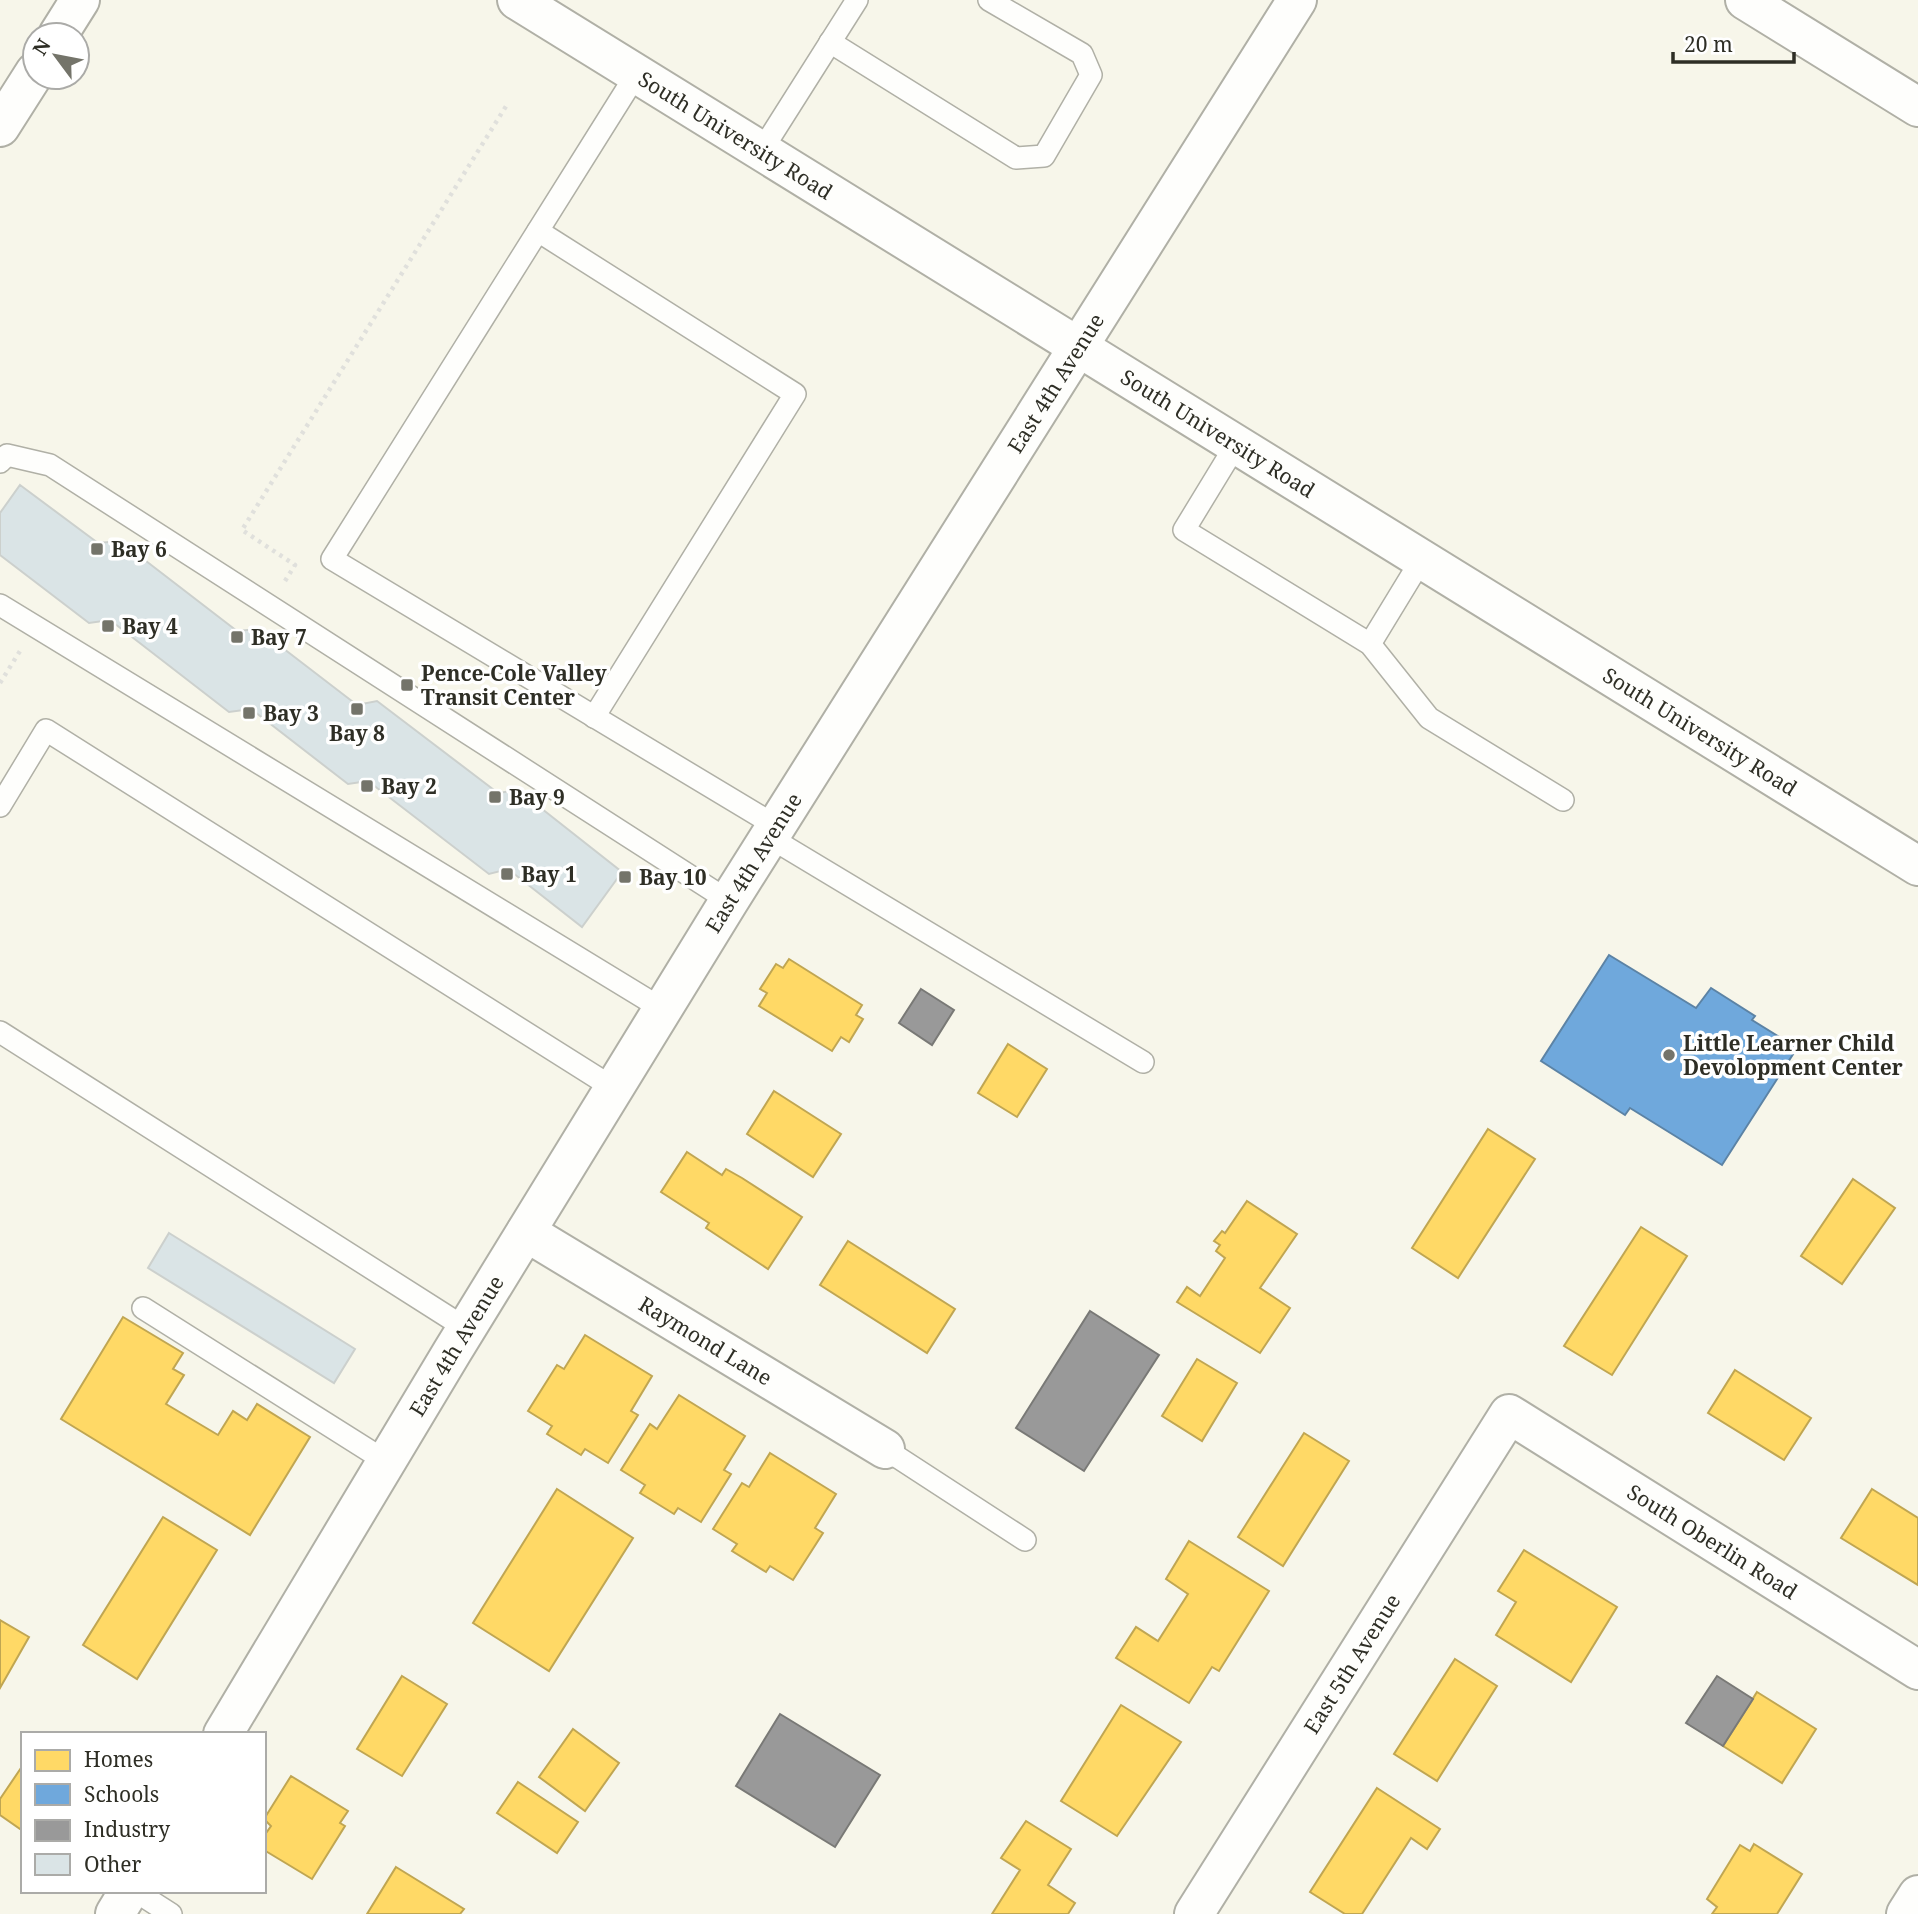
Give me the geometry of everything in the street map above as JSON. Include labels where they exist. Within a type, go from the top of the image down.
[{"type":"street","points":[[67,21],[80,0]]},
{"type":"street","name":"East 4th Avenue","points":[[224,1732],[729,901],[1297,0]]},
{"type":"street","points":[[1745,0],[1918,107]]},
{"type":"street","name":"South University Road","points":[[526,2],[1918,866]]},
{"type":"street","points":[[0,127],[23,91]]},
{"type":"street","name":"Raymond Lane","points":[[526,1232],[885,1449]]},
{"type":"street","name":"South Oberlin Road","points":[[1509,1414],[1918,1670]]},
{"type":"street","name":"East 5th Avenue","points":[[1194,1914],[1509,1414]]},
{"type":"street","points":[[115,1914],[128,1893]]},
{"type":"street","points":[[1906,1914],[1918,1895]]},
{"type":"lane","points":[[762,150],[857,0]]},
{"type":"lane","points":[[830,42],[1016,158],[1044,156],[1091,75],[1082,54],[989,0]]},
{"type":"lane","points":[[637,73],[332,559],[594,717],[772,832],[1143,1062]]},
{"type":"lane","points":[[537,231],[795,394],[594,717]]},
{"type":"lane","points":[[1237,443],[1184,530],[1370,644],[1429,718],[1563,800]]},
{"type":"lane","points":[[0,462],[7,455],[50,465],[729,901]]},
{"type":"lane","points":[[1370,644],[1423,557]]},
{"type":"lane","points":[[0,605],[664,1010]]},
{"type":"lane","points":[[0,806],[46,730],[615,1090]]},
{"type":"lane","points":[[0,1032],[467,1329]]},
{"type":"lane","points":[[143,1308],[387,1462]]},
{"type":"lane","points":[[885,1449],[1025,1540]]},
{"type":"lane","points":[[138,1893],[172,1914]]},
{"type":"path","points":[[270,606],[295,565],[242,530],[508,103]]},
{"type":"building: Homes","points":[[789,959],[862,1005],[856,1015],[863,1019],[849,1042],[841,1037],[832,1051],[759,1006],[767,993],[760,989],[776,964],[783,968]]},
{"type":"building: Homes","points":[[1008,1044],[1047,1069],[1017,1117],[978,1093]]},
{"type":"building: Homes","points":[[774,1091],[841,1134],[813,1177],[747,1134]]},
{"type":"building: Homes","points":[[1488,1129],[1535,1159],[1458,1278],[1412,1248]]},
{"type":"building: Homes","points":[[687,1152],[722,1175],[726,1169],[742,1178],[802,1217],[768,1269],[706,1228],[709,1223],[661,1192]]},
{"type":"building: Homes","points":[[1853,1179],[1895,1208],[1842,1284],[1801,1256]]},
{"type":"building: Homes","points":[[1247,1201],[1297,1234],[1260,1288],[1290,1308],[1260,1353],[1177,1302],[1187,1287],[1200,1296],[1225,1258],[1216,1251],[1220,1245],[1214,1241],[1222,1231],[1225,1233]]},
{"type":"building: Homes","points":[[1641,1227],[1687,1256],[1612,1375],[1564,1346]]},
{"type":"building: Homes","points":[[848,1241],[955,1309],[927,1353],[820,1285]]},
{"type":"building: Homes","points":[[123,1317],[183,1353],[173,1369],[184,1375],[166,1404],[218,1435],[233,1411],[247,1420],[257,1404],[310,1437],[250,1535],[61,1419]]},
{"type":"building: Homes","points":[[585,1335],[652,1376],[631,1411],[638,1415],[608,1463],[585,1449],[581,1455],[547,1434],[552,1426],[528,1411],[557,1365],[564,1369]]},
{"type":"building: Homes","points":[[1197,1359],[1237,1383],[1202,1441],[1162,1416]]},
{"type":"building: Homes","points":[[1735,1370],[1811,1418],[1784,1460],[1708,1413]]},
{"type":"building: Homes","points":[[679,1395],[745,1436],[724,1470],[731,1474],[701,1522],[678,1508],[674,1514],[640,1493],[645,1485],[621,1470],[650,1424],[657,1429]]},
{"type":"building: Homes","points":[[1304,1433],[1349,1461],[1283,1566],[1238,1537]]},
{"type":"building: Homes","points":[[770,1453],[836,1494],[815,1528],[823,1533],[793,1580],[770,1566],[766,1572],[732,1551],[737,1544],[713,1529],[742,1483],[749,1487]]},
{"type":"building: Homes","points":[[557,1489],[633,1538],[549,1671],[473,1623]]},
{"type":"building: Homes","points":[[1872,1489],[1918,1518],[1918,1585],[1841,1538]]},
{"type":"building: Homes","points":[[163,1517],[217,1550],[137,1679],[83,1645]]},
{"type":"building: Homes","points":[[1189,1541],[1269,1591],[1219,1671],[1212,1667],[1189,1703],[1116,1658],[1136,1627],[1158,1641],[1188,1594],[1166,1579]]},
{"type":"building: Homes","points":[[1524,1550],[1617,1607],[1571,1682],[1496,1635],[1516,1602],[1498,1591]]},
{"type":"building: Homes","points":[[0,1620],[29,1637],[0,1688]]},
{"type":"building: Homes","points":[[1455,1659],[1497,1686],[1437,1781],[1394,1754]]},
{"type":"building: Homes","points":[[402,1676],[447,1704],[402,1776],[357,1749]]},
{"type":"building: Homes","points":[[1757,1692],[1816,1729],[1782,1783],[1723,1746]]},
{"type":"building: Homes","points":[[1121,1705],[1181,1742],[1117,1836],[1061,1801]]},
{"type":"building: Homes","points":[[573,1729],[619,1763],[585,1811],[539,1777]]},
{"type":"building: Homes","points":[[21,1768],[21,1830],[0,1815],[0,1799]]},
{"type":"building: Homes","points":[[291,1776],[348,1811],[340,1823],[345,1826],[312,1879],[266,1851],[266,1833],[271,1826],[266,1821],[266,1816]]},
{"type":"building: Homes","points":[[518,1782],[578,1822],[557,1853],[497,1813]]},
{"type":"building: Homes","points":[[1377,1788],[1440,1829],[1427,1849],[1411,1838],[1362,1914],[1345,1914],[1310,1892]]},
{"type":"building: Homes","points":[[1026,1821],[1071,1849],[1048,1885],[1075,1903],[1068,1914],[992,1914],[1020,1870],[1001,1858]]},
{"type":"building: Homes","points":[[1754,1844],[1802,1874],[1777,1914],[1712,1914],[1717,1907],[1707,1899],[1740,1845],[1750,1851]]},
{"type":"building: Homes","points":[[396,1867],[464,1909],[460,1914],[367,1914]]},
{"type":"building: Schools","name":"Little Learner Child Devolopment Center","points":[[1609,955],[1696,1008],[1711,988],[1755,1016],[1752,1020],[1797,1048],[1722,1165],[1630,1108],[1625,1115],[1541,1061]]},
{"type":"building: Industry","points":[[921,989],[954,1010],[932,1045],[899,1023]]},
{"type":"building: Industry","points":[[1090,1311],[1159,1355],[1084,1471],[1016,1428]]},
{"type":"building: Industry","points":[[1717,1676],[1753,1699],[1723,1746],[1686,1723]]},
{"type":"building: Industry","points":[[780,1714],[880,1775],[835,1847],[736,1786]]},
{"type":"building: Other","points":[[20,485],[98,543],[120,541],[237,631],[258,629],[357,705],[377,701],[498,793],[518,790],[622,872],[582,927],[508,869],[489,874],[368,781],[348,784],[251,709],[229,712],[110,620],[89,623],[0,555],[0,513]]},
{"type":"building: Other","points":[[169,1233],[355,1349],[334,1383],[148,1268]]},
{"type":"place","name":"Bay 6","points":[[97,549]]},
{"type":"place","name":"Bay 4","points":[[108,626]]},
{"type":"place","name":"Bay 7","points":[[237,637]]},
{"type":"place","name":"Pence-Cole Valley Transit Center","points":[[407,685]]},
{"type":"place","name":"Bay 8","points":[[357,709]]},
{"type":"place","name":"Bay 3","points":[[249,713]]},
{"type":"place","name":"Bay 2","points":[[367,786]]},
{"type":"place","name":"Bay 9","points":[[495,797]]},
{"type":"place","name":"Bay 1","points":[[507,874]]},
{"type":"place","name":"Bay 10","points":[[625,877]]},
{"type":"place","name":"Little Learner Child Devolopment Center","points":[[1669,1055]]}]
